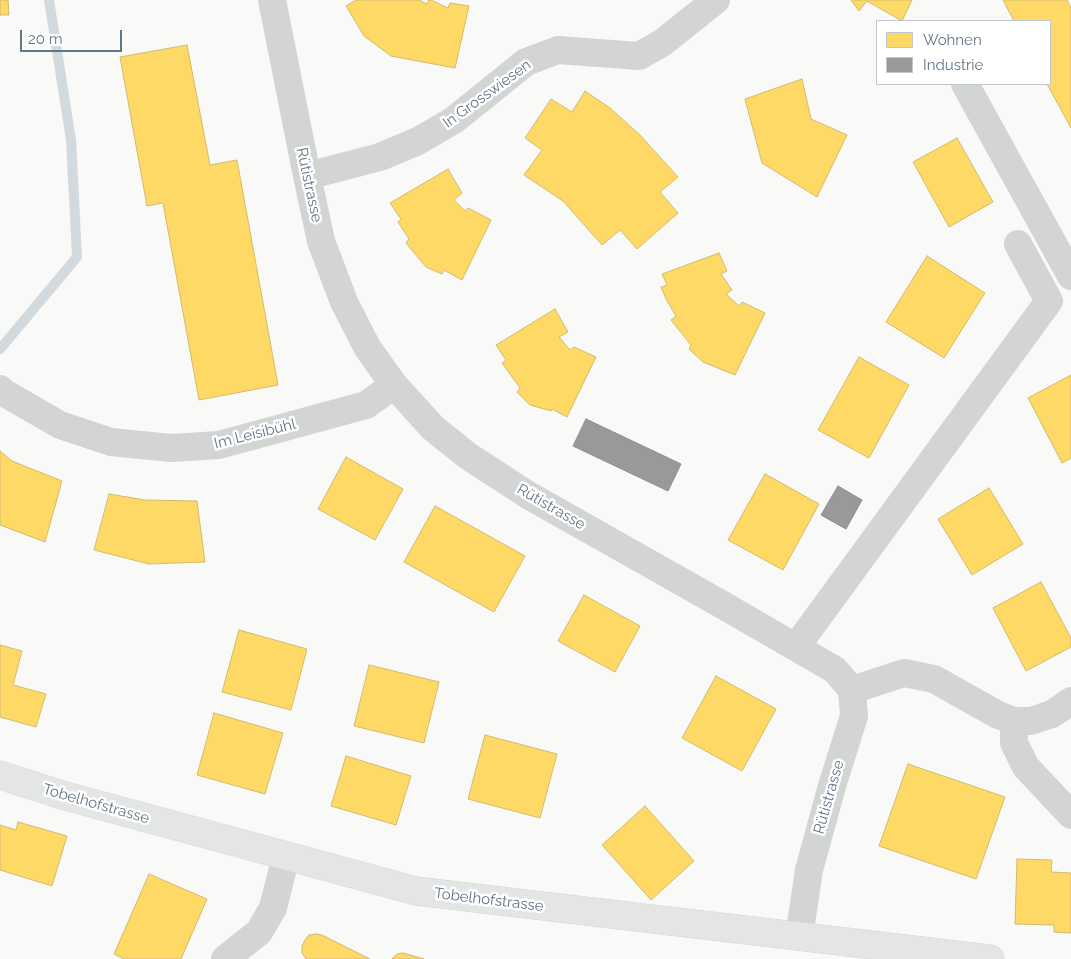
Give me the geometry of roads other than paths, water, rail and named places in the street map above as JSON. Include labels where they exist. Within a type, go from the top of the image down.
[{"type":"main road","name":"Tobelhofstrasse","points":[[0,775],[62,795],[416,891],[990,959]]},
{"type":"street","name":"Rütistrasse","points":[[272,0],[321,241],[344,302],[367,347],[394,386],[433,428],[475,461],[528,495],[835,670],[852,690],[854,716],[809,870],[799,937]]},
{"type":"street","name":"In Grosswiesen","points":[[307,176],[380,156],[418,141],[454,120],[526,62],[558,50],[639,56],[662,43],[716,0]]},
{"type":"street","points":[[966,85],[1071,276]]},
{"type":"street","points":[[796,647],[1049,301],[1018,244]]},
{"type":"street","name":"Im Leisibühl","points":[[0,389],[69,428],[111,442],[171,448],[219,446],[366,405],[394,386]]},
{"type":"street","points":[[852,690],[904,673],[934,679],[998,715],[1014,721],[1032,721],[1052,714],[1071,701]]},
{"type":"street","points":[[1014,721],[1014,743],[1026,767],[1071,815]]},
{"type":"street","points":[[225,959],[259,932],[273,908],[286,856]]},
{"type":"waterway","points":[[0,349],[77,257],[71,140],[49,0]]}]
